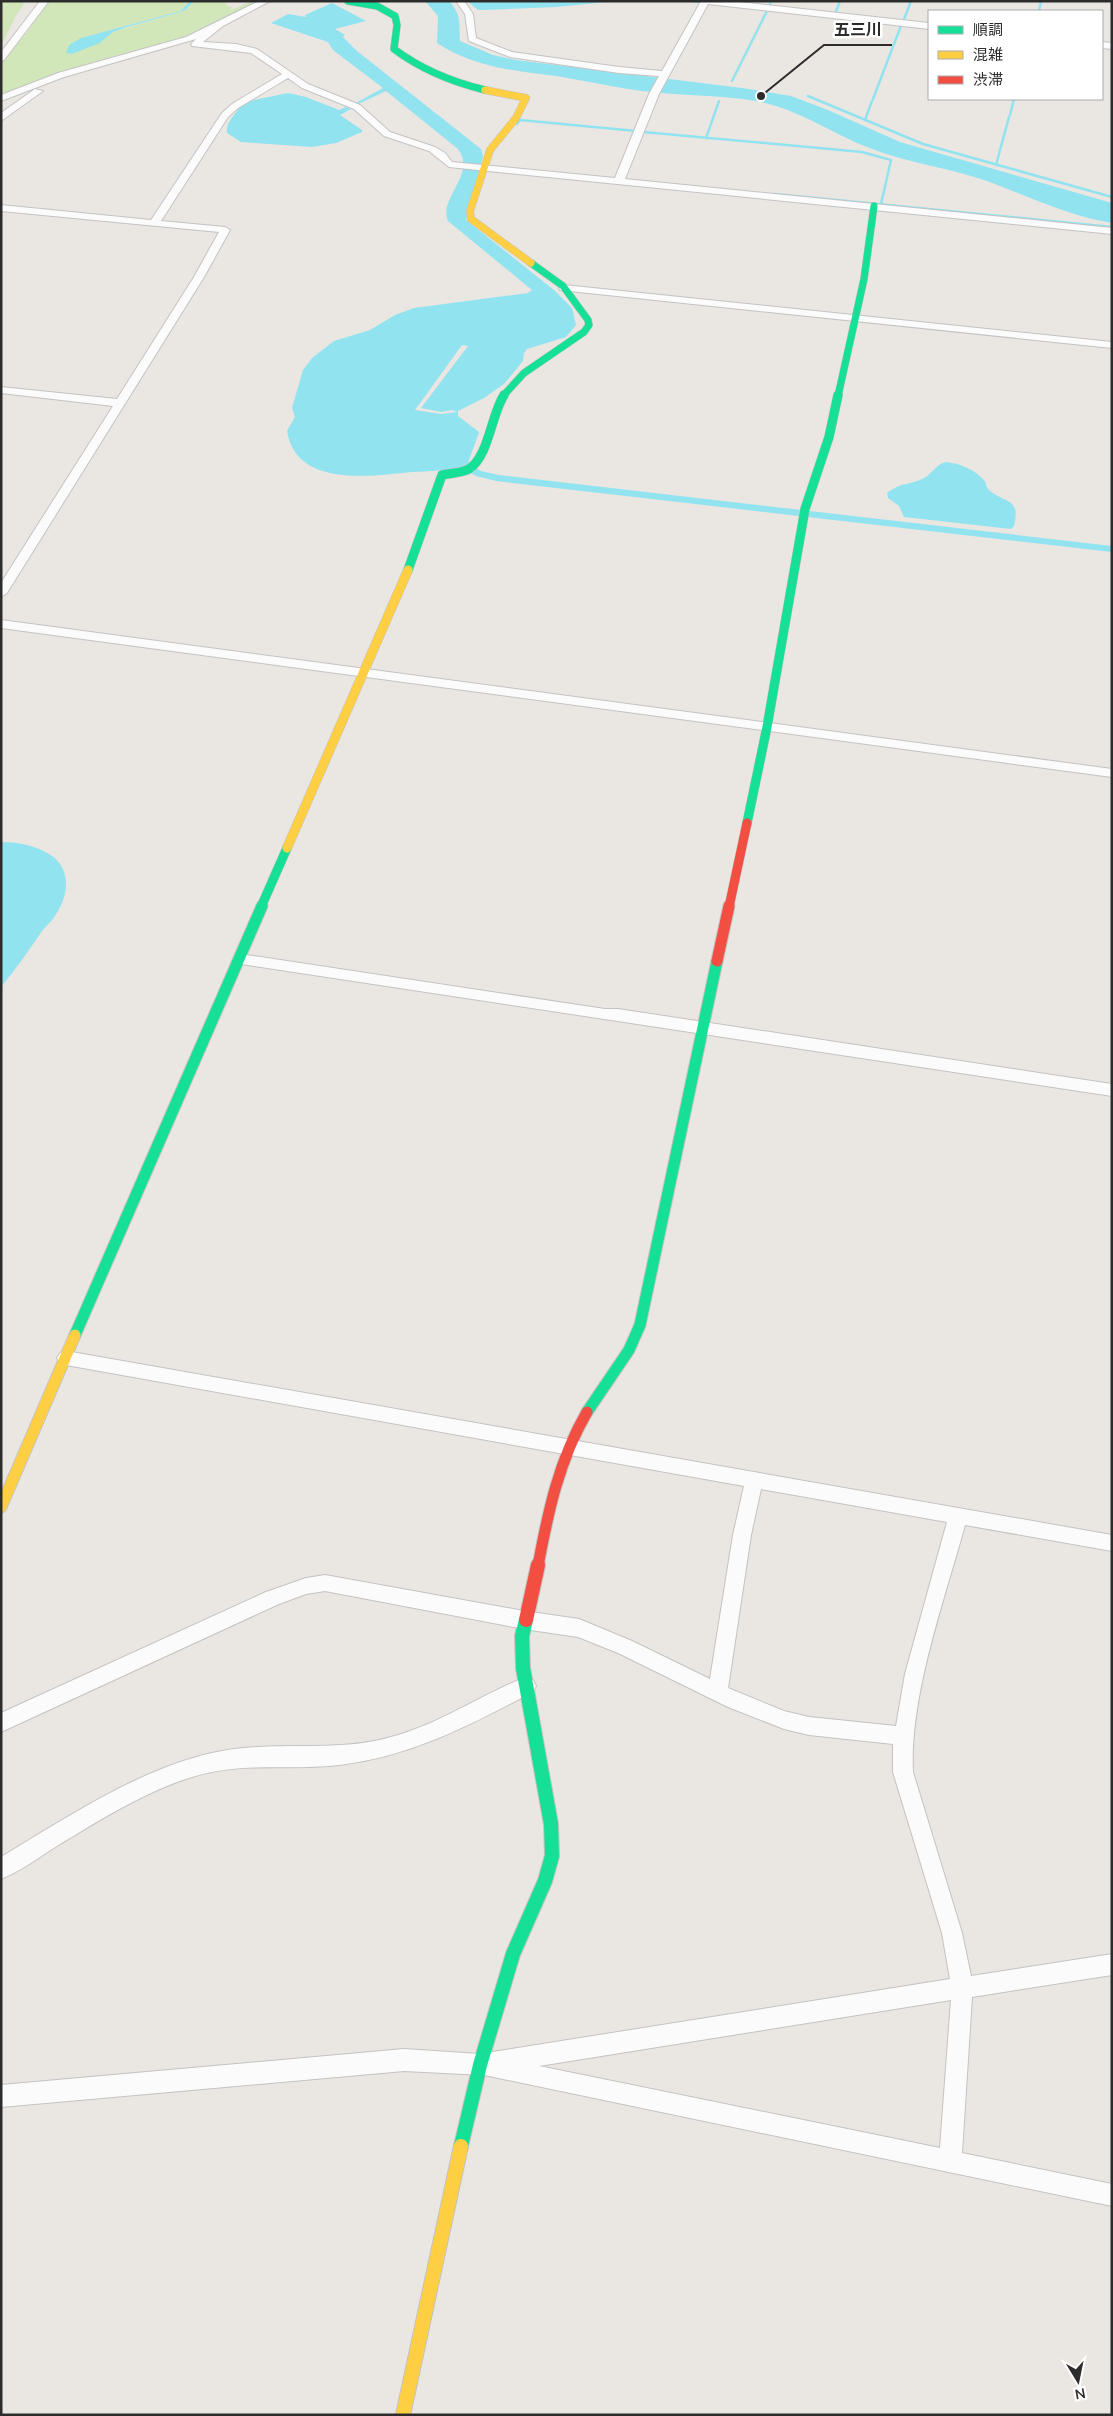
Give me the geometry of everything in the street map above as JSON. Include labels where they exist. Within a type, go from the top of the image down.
[{"type":"street","points":[[1,58],[45,1]]},
{"type":"street","points":[[1,98],[61,75],[189,39],[266,1]]},
{"type":"street","points":[[1,1507],[195,1056],[240,958],[414,556],[442,475],[469,468],[500,401],[511,386],[529,370],[584,332],[589,325],[588,320],[564,288],[538,265],[471,218],[470,211],[490,150],[516,118],[526,98],[494,92],[451,80],[409,61],[394,49],[396,16],[380,7],[348,1]]},
{"type":"street","points":[[460,1],[469,14],[472,39],[500,52],[619,70],[665,74]]},
{"type":"street","points":[[619,181],[654,94],[705,1],[928,26]]},
{"type":"street","points":[[195,44],[219,25]]},
{"type":"street","points":[[137,53],[195,44],[236,47],[254,51],[306,86],[357,107],[387,134],[432,149],[442,155],[449,164],[1112,231]]},
{"type":"street","points":[[154,223],[218,129],[225,115],[235,106],[288,74]]},
{"type":"street","points":[[1,118],[61,75]]},
{"type":"street","points":[[403,2415],[457,2162],[480,2065],[513,1954],[545,1882],[552,1856],[550,1824],[526,1686],[522,1644],[524,1620],[530,1606],[562,1459],[577,1428],[629,1350],[640,1325],[767,727],[804,513],[829,438],[864,279],[874,206]]},
{"type":"street","points":[[1,208],[225,230],[199,277],[1,593]]},
{"type":"street","points":[[564,288],[1112,345]]},
{"type":"street","points":[[1,390],[119,403]]},
{"type":"street","points":[[1,624],[1112,772]]},
{"type":"street","points":[[240,958],[1112,1090]]},
{"type":"street","points":[[66,1358],[1112,1543]]},
{"type":"street","points":[[718,1693],[742,1536],[754,1479]]},
{"type":"street","points":[[950,2161],[962,1988],[952,1932],[904,1772],[902,1750],[915,1674],[958,1516]]},
{"type":"street","points":[[1,1723],[273,1598],[306,1586],[325,1583],[524,1620],[578,1628],[625,1647],[718,1693],[784,1720],[809,1726],[904,1736]]},
{"type":"street","points":[[1,1869],[68,1828],[157,1780],[193,1767],[244,1757],[337,1756],[391,1747],[457,1722],[526,1686]]},
{"type":"street","points":[[480,2065],[1112,1964]]},
{"type":"street","points":[[1,2096],[404,2060],[480,2065],[1112,2195]]},
{"type":"green space","points":[[1,1],[26,1],[17,14],[1,46]]},
{"type":"green space","points":[[48,1],[190,1],[181,11],[81,38],[100,43],[113,32],[184,11],[194,1],[225,1],[227,6],[232,7],[231,10],[250,2],[256,3],[182,38],[103,59],[1,96],[1,63],[29,30]]},
{"type":"water","points":[[194,1],[184,11],[127,27],[113,32],[100,43],[72,54],[66,53],[69,45],[81,38],[181,11],[189,2]]},
{"type":"water","points":[[425,1],[449,1],[458,16],[460,41],[493,55],[516,60],[742,88],[791,96],[900,142],[1112,203],[1112,223],[1064,211],[972,176],[881,152],[771,104],[730,98],[640,91],[510,70],[480,63],[465,58],[437,43],[438,16]]},
{"type":"water","points":[[467,1],[617,1],[556,7],[478,10]]},
{"type":"water","points":[[332,3],[366,21],[335,29],[345,35],[343,37],[357,51],[481,149],[483,156],[466,220],[554,290],[572,308],[576,325],[566,337],[527,349],[524,353],[523,361],[504,384],[484,398],[458,411],[458,416],[479,432],[468,463],[481,471],[499,475],[1112,546],[1112,552],[496,481],[476,476],[462,468],[357,476],[320,470],[305,462],[293,449],[287,431],[295,417],[292,408],[303,370],[312,358],[334,341],[370,330],[395,315],[414,308],[528,293],[532,290],[448,221],[446,212],[448,204],[461,177],[463,168],[463,159],[458,149],[386,91],[356,105],[354,104],[383,88],[333,50],[328,42],[271,23],[288,14],[306,17],[305,15]]},
{"type":"water","points":[[288,93],[306,97],[339,110],[346,107],[351,109],[340,115],[362,130],[362,132],[336,143],[312,147],[241,142],[227,133],[228,124],[244,102]]},
{"type":"water","points":[[946,462],[957,464],[976,473],[984,480],[989,490],[1010,502],[1015,510],[1014,526],[1011,529],[904,517],[899,506],[888,498],[887,493],[897,487],[924,478],[939,465]]},
{"type":"water","points":[[1,842],[28,845],[52,856],[63,870],[66,878],[66,887],[57,912],[1,987]]},
{"type":"pier","points":[[462,345],[468,346],[421,408],[441,412],[452,410],[457,412],[441,414],[415,410]]},
{"type":"waterway","points":[[692,1],[700,2]]},
{"type":"waterway","points":[[769,7],[771,1]]},
{"type":"waterway","points":[[835,14],[840,1]]},
{"type":"waterway","points":[[903,22],[911,1]]},
{"type":"waterway","points":[[1039,10],[1041,1]]},
{"type":"waterway","points":[[732,81],[768,9]]},
{"type":"waterway","points":[[873,99],[902,23]]},
{"type":"waterway","points":[[808,96],[865,120]]},
{"type":"waterway","points":[[1010,115],[1014,100]]},
{"type":"waterway","points":[[706,138],[719,101]]},
{"type":"waterway","points":[[865,120],[872,101]]},
{"type":"waterway","points":[[996,165],[1009,117]]},
{"type":"waterway","points":[[517,124],[520,120],[636,131]]},
{"type":"waterway","points":[[865,120],[923,144],[996,165]]},
{"type":"waterway","points":[[643,132],[706,138]]},
{"type":"waterway","points":[[706,138],[862,152],[891,160],[881,204]]},
{"type":"waterway","points":[[996,165],[1112,197]]},
{"type":"waterway","points":[[775,194],[1112,227]]},
{"type":"traffic: fast","points":[[348,1],[377,6],[395,16],[397,25],[394,49],[404,57],[437,75],[485,90]]},
{"type":"traffic: fast","points":[[747,823],[767,727],[805,509],[829,437],[864,279],[874,206]]},
{"type":"traffic: fast","points":[[408,570],[442,475],[463,471],[474,464],[484,448],[497,408],[507,390],[524,373],[543,358],[584,332],[589,325],[588,320],[563,286],[531,263]]},
{"type":"traffic: fast","points":[[75,1335],[287,848]]},
{"type":"traffic: fast","points":[[587,1412],[629,1350],[640,1325],[717,961]]},
{"type":"traffic: fast","points":[[461,2146],[480,2065],[513,1954],[545,1881],[552,1856],[551,1824],[523,1668],[522,1636],[526,1620]]},
{"type":"traffic: slow","points":[[485,90],[526,98],[516,118],[490,150],[470,211],[471,219],[531,263]]},
{"type":"traffic: slow","points":[[287,848],[408,570]]},
{"type":"traffic: slow","points":[[1,1507],[75,1335]]},
{"type":"traffic: slow","points":[[403,2415],[461,2146]]},
{"type":"traffic: jam","points":[[717,961],[747,823]]},
{"type":"traffic: jam","points":[[526,1620],[555,1486],[574,1435],[587,1412]]},
{"type":"place","name":"五三川","points":[[761,96]]}]
